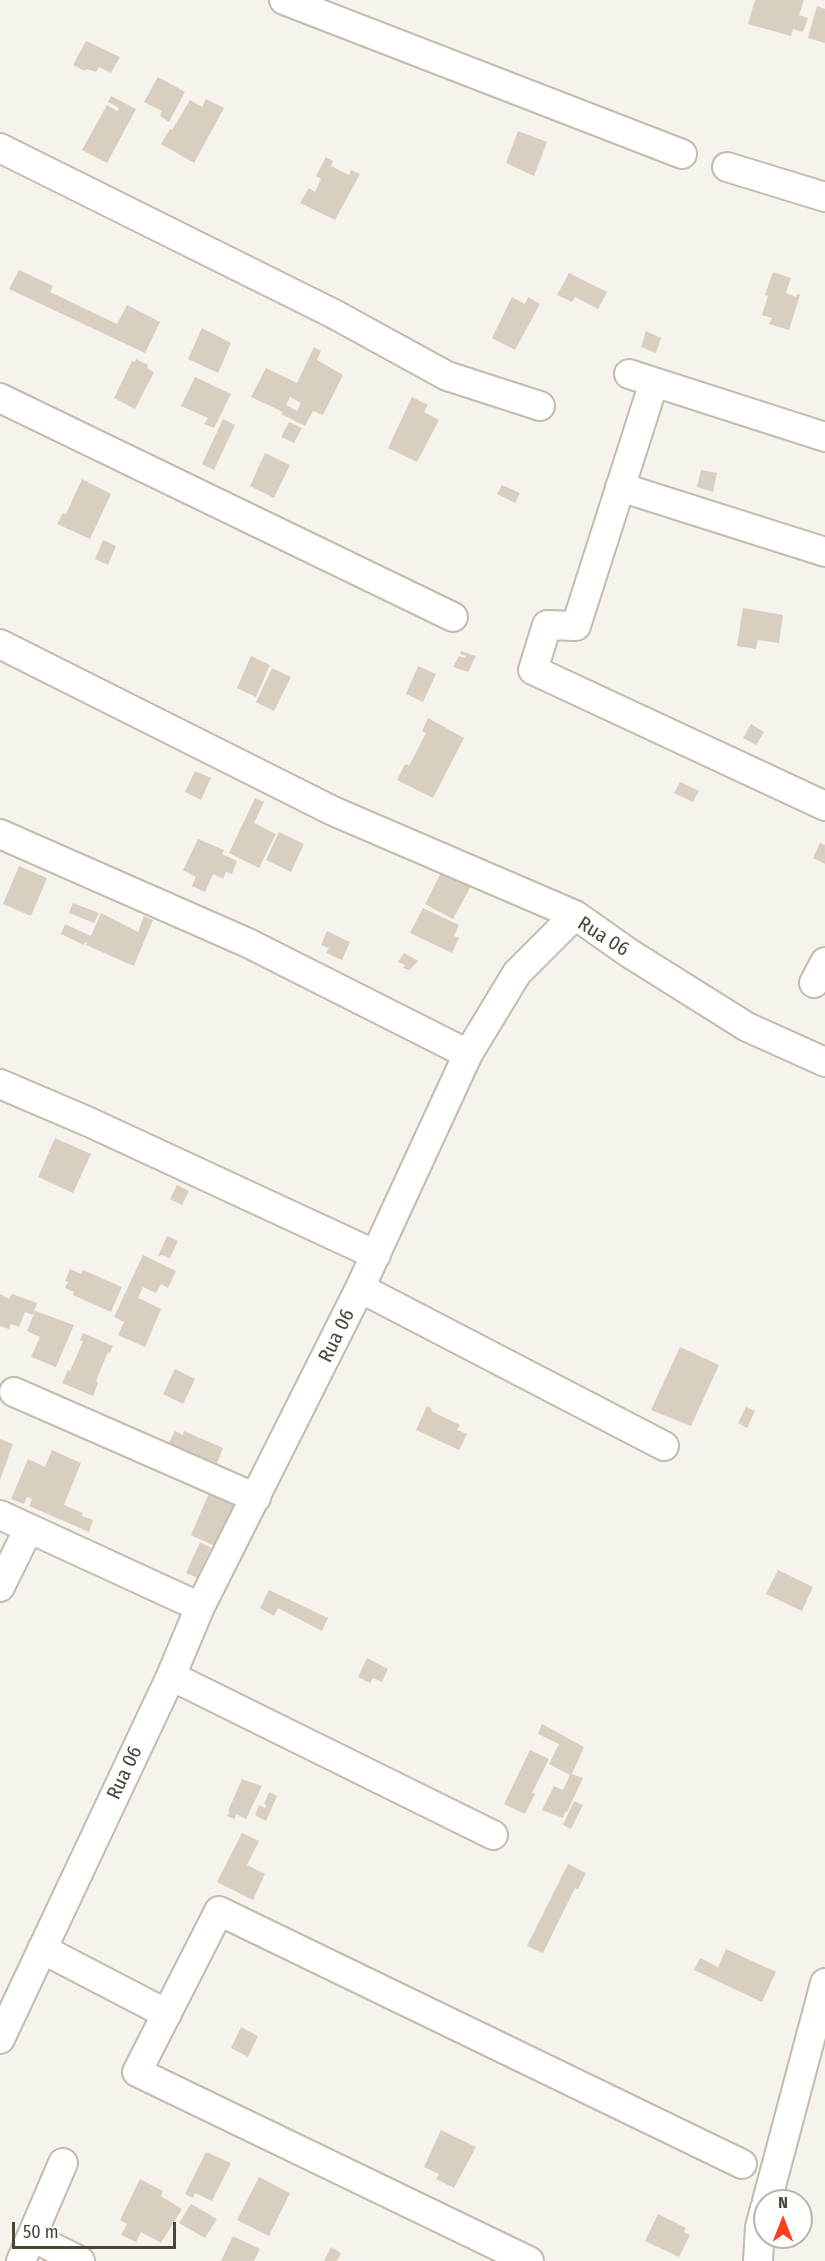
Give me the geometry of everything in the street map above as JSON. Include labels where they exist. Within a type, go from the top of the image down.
[{"type":"street","points":[[284,0],[682,154]]},
{"type":"street","points":[[0,148],[334,314],[447,376],[540,406]]},
{"type":"street","points":[[727,167],[825,197]]},
{"type":"street","points":[[825,437],[642,378],[620,487],[576,626],[547,625],[533,670],[825,806]]},
{"type":"street","points":[[0,398],[453,617]]},
{"type":"street","points":[[620,487],[825,552]]},
{"type":"street","points":[[0,644],[333,811],[575,915]]},
{"type":"street","points":[[0,834],[248,944],[468,1054]]},
{"type":"street","name":"Rua 06","points":[[0,2039],[171,1676],[200,1607],[376,1255],[468,1054],[517,973],[575,915],[629,953],[747,1027],[825,1062]]},
{"type":"street","points":[[0,1084],[89,1122],[376,1255]]},
{"type":"street","points":[[360,1288],[664,1446]]},
{"type":"street","points":[[14,1392],[256,1498]]},
{"type":"street","points":[[0,1515],[200,1607]]},
{"type":"street","points":[[0,1587],[29,1528]]},
{"type":"street","points":[[171,1676],[493,1835]]},
{"type":"street","points":[[530,2261],[137,2072],[219,1911],[742,2164]]},
{"type":"street","points":[[42,1949],[167,2014]]},
{"type":"street","points":[[770,2189],[824,1992]]},
{"type":"street","points":[[63,2163],[27,2249],[80,2261]]},
{"type":"building","points":[[755,0],[804,0],[799,15],[808,18],[803,32],[793,29],[791,36],[748,24]]},
{"type":"building","points":[[817,6],[825,9],[825,43],[808,38]]},
{"type":"building","points":[[86,41],[120,57],[111,73],[99,67],[96,72],[86,69],[85,71],[73,65]]},
{"type":"building","points":[[158,77],[185,92],[169,122],[160,116],[162,111],[144,102]]},
{"type":"building","points":[[111,96],[136,109],[107,163],[82,150],[107,105],[117,111],[119,108],[108,102]]},
{"type":"building","points":[[206,99],[224,108],[194,163],[161,144],[190,100],[202,107]]},
{"type":"building","points":[[518,131],[547,142],[534,176],[506,163]]},
{"type":"building","points":[[326,157],[333,161],[331,166],[349,175],[351,170],[360,174],[335,220],[300,203],[309,188],[315,192],[321,179],[316,176]]},
{"type":"building","points":[[19,270],[53,286],[50,292],[117,324],[127,305],[160,322],[145,353],[9,289]]},
{"type":"building","points":[[773,272],[791,278],[786,293],[796,297],[797,294],[800,295],[789,330],[769,324],[772,318],[762,315],[768,296],[765,295]]},
{"type":"building","points":[[569,273],[607,292],[598,309],[575,297],[572,302],[557,295]]},
{"type":"building","points":[[512,297],[525,304],[528,297],[540,304],[515,350],[492,338]]},
{"type":"building","points":[[202,328],[231,343],[218,373],[188,359]]},
{"type":"building","points":[[646,331],[661,338],[656,353],[641,347]]},
{"type":"building","points":[[314,347],[321,351],[317,360],[343,375],[323,415],[313,411],[305,426],[281,414],[283,412],[251,397],[266,368],[297,383]],"holes":[[[290,397],[301,403],[297,411],[286,405]]]},
{"type":"building","points":[[136,359],[148,365],[147,368],[154,372],[135,409],[114,398],[132,361],[135,362]]},
{"type":"building","points":[[195,377],[231,394],[214,428],[204,424],[208,418],[181,406]]},
{"type":"building","points":[[412,397],[428,405],[424,412],[439,420],[417,462],[388,448]]},
{"type":"building","points":[[223,419],[235,425],[214,470],[202,464]]},
{"type":"building","points":[[289,422],[302,428],[294,443],[281,437]]},
{"type":"building","points":[[265,453],[290,465],[274,498],[250,486]]},
{"type":"building","points":[[701,470],[717,473],[713,492],[697,487]]},
{"type":"building","points":[[82,479],[111,494],[90,539],[57,524],[63,513],[66,514]]},
{"type":"building","points":[[502,485],[520,493],[515,503],[497,494]]},
{"type":"building","points":[[103,540],[116,546],[108,565],[95,559]]},
{"type":"building","points":[[743,608],[783,615],[779,643],[758,640],[756,649],[737,646]]},
{"type":"building","points":[[461,651],[476,656],[468,672],[453,667],[459,656],[465,658],[466,656],[460,654]]},
{"type":"building","points":[[251,656],[270,665],[256,697],[237,688]]},
{"type":"building","points":[[418,666],[436,674],[423,702],[406,694]]},
{"type":"building","points":[[272,668],[291,677],[274,711],[256,702]]},
{"type":"building","points":[[428,718],[464,738],[433,798],[397,780],[404,766],[406,764],[409,766],[426,733],[422,731]]},
{"type":"building","points":[[751,724],[764,732],[756,745],[743,738]]},
{"type":"building","points":[[195,771],[211,778],[201,800],[185,792]]},
{"type":"building","points":[[680,782],[699,791],[693,802],[674,793]]},
{"type":"building","points":[[255,798],[264,802],[254,823],[276,834],[259,868],[229,853]]},
{"type":"building","points":[[279,832],[304,844],[291,872],[266,860]]},
{"type":"building","points":[[198,839],[224,850],[222,854],[237,861],[232,874],[226,872],[223,879],[213,874],[205,892],[192,886],[196,877],[183,870]]},
{"type":"building","points":[[820,843],[825,845],[825,864],[813,858]]},
{"type":"building","points":[[19,866],[47,878],[31,916],[3,904]]},
{"type":"building","points":[[442,871],[471,886],[453,919],[425,904]]},
{"type":"building","points":[[73,903],[99,913],[94,923],[69,913]]},
{"type":"building","points":[[423,908],[459,925],[454,936],[459,938],[452,953],[410,933]]},
{"type":"building","points":[[101,913],[138,932],[144,916],[153,920],[134,966],[86,945],[85,942],[84,945],[61,934],[65,924],[91,936]]},
{"type":"building","points":[[327,931],[350,942],[342,960],[326,953],[329,948],[321,945]]},
{"type":"building","points":[[404,953],[418,961],[409,970],[403,968],[405,965],[398,962]]},
{"type":"building","points":[[55,1138],[91,1154],[73,1193],[38,1177]]},
{"type":"building","points":[[177,1185],[189,1191],[182,1205],[170,1199]]},
{"type":"building","points":[[167,1236],[178,1241],[170,1258],[158,1256]]},
{"type":"building","points":[[143,1255],[176,1271],[168,1288],[161,1284],[156,1293],[143,1287],[138,1298],[161,1309],[145,1347],[118,1335],[124,1322],[114,1317]]},
{"type":"building","points":[[70,1269],[81,1274],[83,1270],[122,1287],[111,1312],[73,1295],[74,1292],[65,1288]]},
{"type":"building","points":[[0,1294],[9,1299],[12,1294],[37,1303],[33,1315],[25,1312],[19,1327],[11,1324],[9,1329],[0,1326]]},
{"type":"building","points":[[35,1311],[74,1325],[56,1367],[31,1357],[40,1337],[27,1331]]},
{"type":"building","points":[[83,1333],[113,1346],[110,1353],[108,1352],[96,1381],[98,1383],[93,1396],[62,1383],[83,1341],[80,1340]]},
{"type":"building","points":[[680,1347],[719,1365],[691,1426],[651,1410]]},
{"type":"building","points":[[175,1369],[195,1379],[183,1404],[163,1394]]},
{"type":"building","points":[[427,1406],[432,1409],[431,1411],[460,1425],[457,1430],[467,1434],[459,1450],[416,1430]]},
{"type":"building","points":[[746,1407],[755,1411],[747,1428],[738,1423]]},
{"type":"building","points":[[175,1431],[183,1435],[184,1431],[223,1448],[217,1463],[202,1457],[201,1461],[167,1446]]},
{"type":"building","points":[[0,1439],[13,1444],[0,1480]]},
{"type":"building","points":[[52,1450],[81,1463],[64,1505],[93,1520],[89,1532],[29,1506],[32,1499],[27,1497],[24,1504],[11,1499],[28,1459],[45,1467]]},
{"type":"building","points":[[209,1493],[238,1506],[217,1547],[191,1535]]},
{"type":"building","points":[[200,1542],[211,1548],[197,1578],[186,1573]]},
{"type":"building","points":[[778,1570],[813,1587],[802,1611],[766,1594]]},
{"type":"building","points":[[269,1590],[328,1618],[322,1631],[278,1608],[274,1616],[260,1608]]},
{"type":"building","points":[[367,1658],[388,1669],[382,1682],[373,1678],[370,1683],[358,1677]]},
{"type":"building","points":[[542,1724],[584,1747],[572,1774],[583,1778],[563,1818],[542,1810],[554,1786],[563,1790],[570,1775],[549,1764],[559,1744],[538,1734]]},
{"type":"building","points":[[530,1750],[549,1759],[532,1793],[535,1794],[525,1814],[504,1804]]},
{"type":"building","points":[[242,1779],[262,1786],[246,1819],[236,1814],[235,1819],[227,1816]]},
{"type":"building","points":[[269,1792],[277,1796],[266,1821],[255,1815],[259,1805],[265,1808],[264,1804]]},
{"type":"building","points":[[574,1801],[583,1805],[571,1829],[563,1825]]},
{"type":"building","points":[[242,1833],[259,1841],[247,1865],[265,1874],[253,1900],[217,1882]]},
{"type":"building","points":[[568,1864],[586,1873],[578,1889],[575,1888],[543,1953],[527,1946]]},
{"type":"building","points":[[726,1949],[776,1972],[762,2002],[694,1970],[700,1958],[718,1967]]},
{"type":"building","points":[[241,2027],[258,2036],[248,2057],[231,2048]]},
{"type":"building","points":[[441,2130],[476,2147],[454,2188],[436,2179],[439,2174],[424,2167]]},
{"type":"building","points":[[206,2152],[231,2163],[212,2201],[195,2193],[193,2198],[185,2194]]},
{"type":"building","points":[[259,2177],[290,2193],[269,2236],[237,2220]]},
{"type":"building","points":[[140,2179],[163,2191],[161,2196],[182,2209],[161,2243],[141,2232],[136,2242],[121,2235],[127,2224],[120,2220]]},
{"type":"building","points":[[191,2204],[217,2219],[205,2238],[179,2223]]},
{"type":"building","points":[[658,2214],[686,2228],[684,2232],[690,2235],[679,2257],[645,2241]]},
{"type":"building","points":[[233,2236],[260,2249],[254,2261],[221,2261]]},
{"type":"building","points":[[331,2247],[341,2253],[337,2261],[324,2261]]}]
